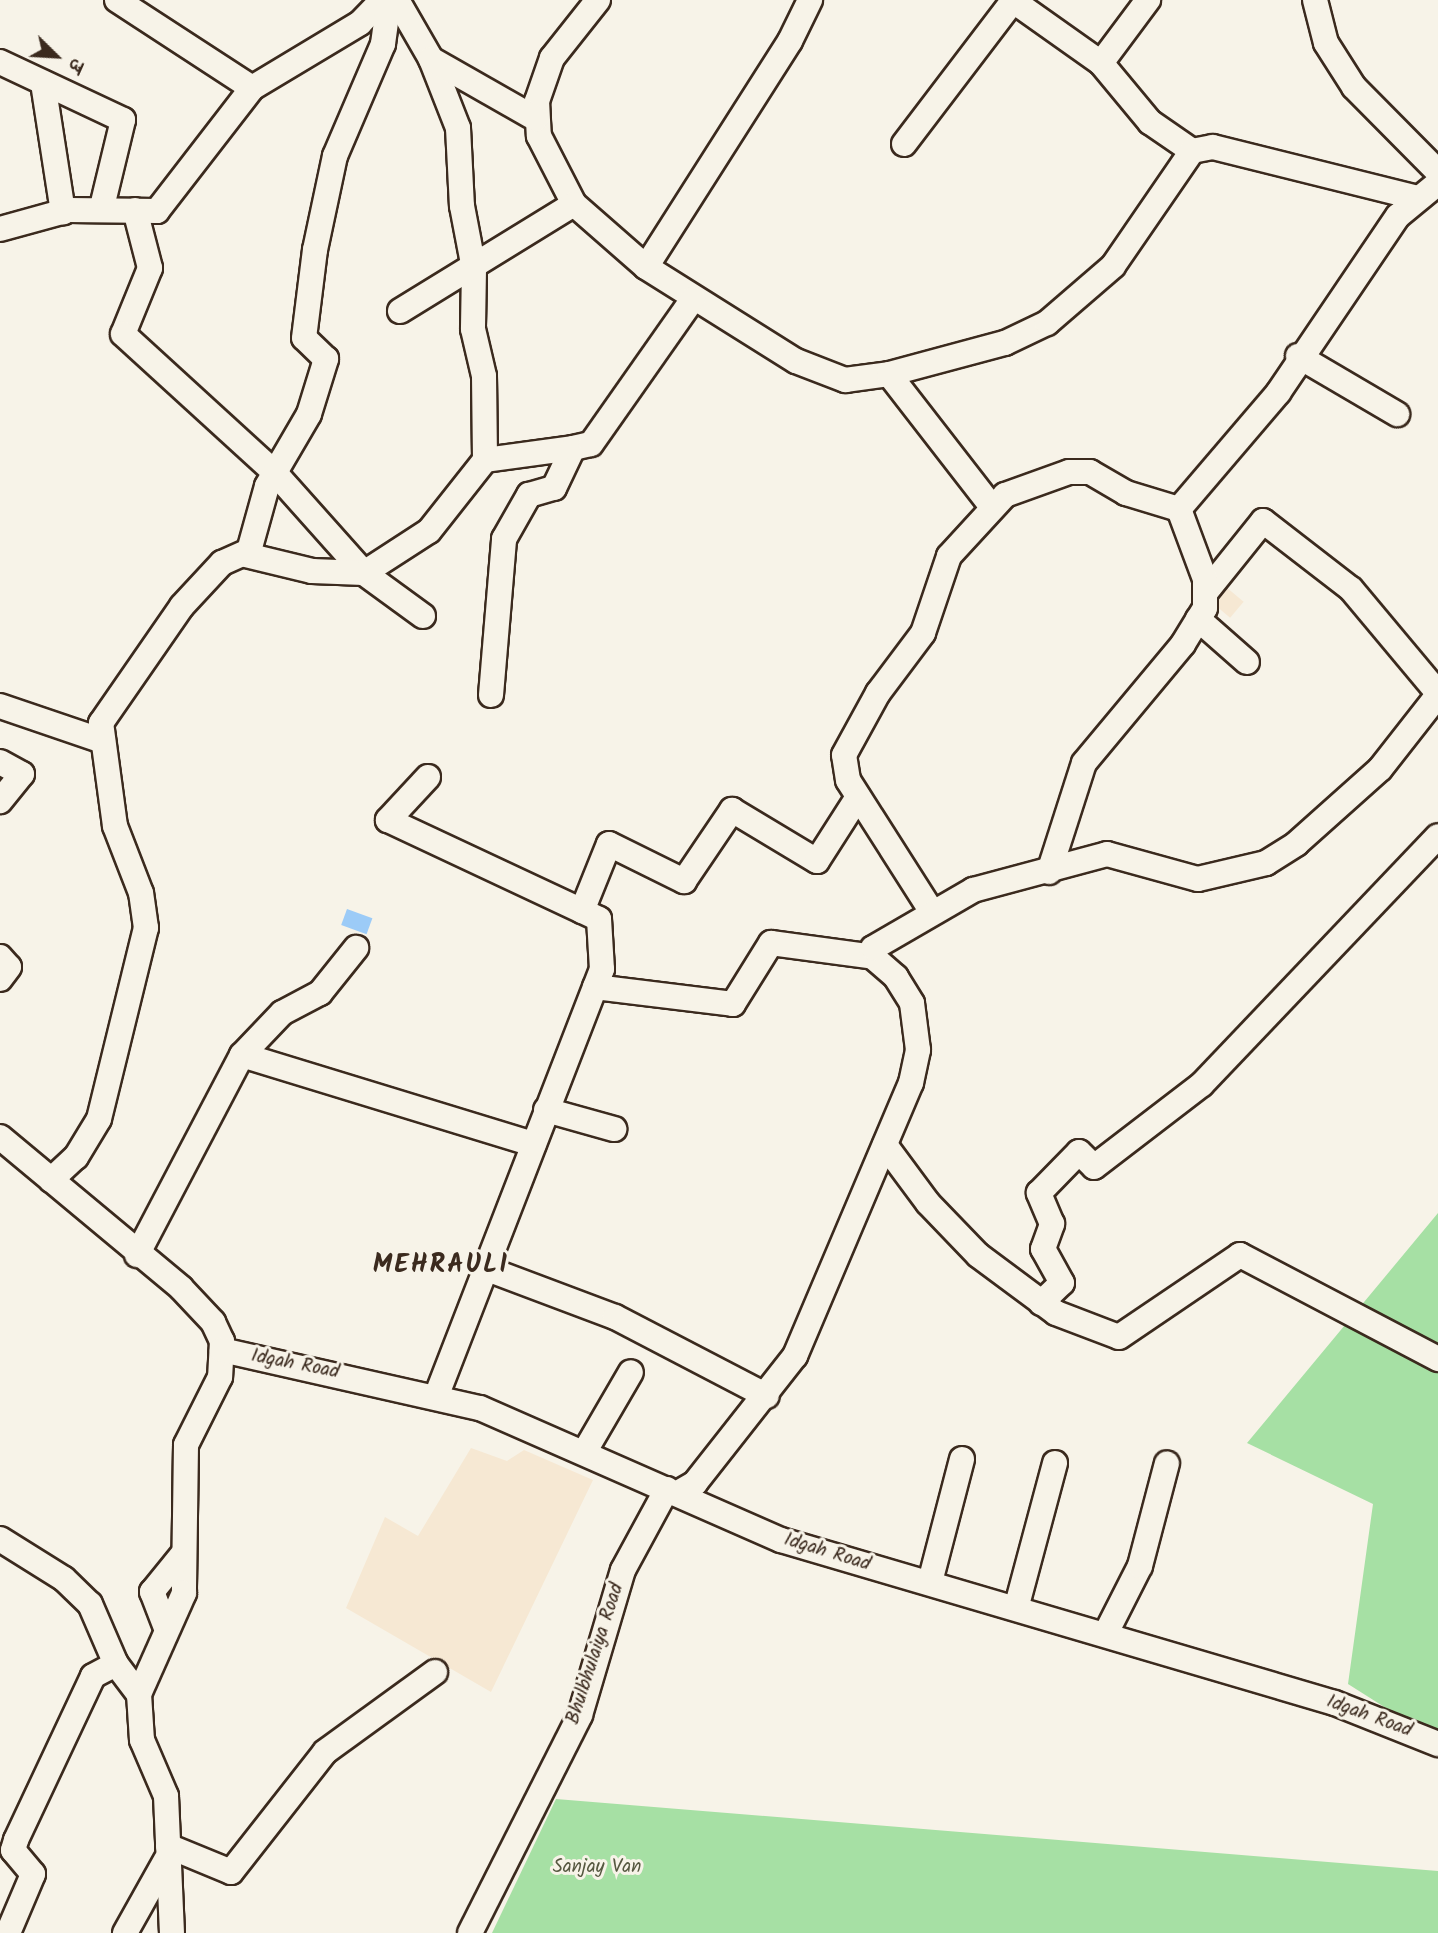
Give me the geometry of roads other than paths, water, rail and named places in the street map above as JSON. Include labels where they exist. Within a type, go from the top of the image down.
[{"type":"street","points":[[117,0],[252,88]]},
{"type":"street","points":[[0,229],[64,212],[102,207],[157,211],[166,205],[213,132],[252,88],[360,23],[382,0]]},
{"type":"street","points":[[246,555],[275,473],[309,414],[326,359],[306,344],[306,297],[335,156],[383,44],[389,0]]},
{"type":"street","points":[[51,1180],[76,1157],[99,1119],[146,928],[141,893],[115,826],[103,741],[106,711],[182,606],[222,563],[246,555],[312,572],[364,573],[429,531],[485,460],[484,376],[471,312],[474,270],[462,206],[458,128],[431,59],[397,0]]},
{"type":"street","points":[[598,0],[552,58],[536,119],[554,171],[574,204],[646,267],[693,299],[828,375],[862,381],[1005,343],[1047,323],[1113,266],[1192,151],[1213,147],[1418,198]]},
{"type":"street","points":[[646,267],[790,41],[810,0]]},
{"type":"street","points":[[904,144],[1013,0],[1101,63],[1150,122],[1192,151]]},
{"type":"street","points":[[1101,63],[1148,0]]},
{"type":"street","points":[[1315,0],[1319,27],[1354,87],[1438,172]]},
{"type":"street","points":[[431,59],[536,119]]},
{"type":"street","points":[[0,62],[123,120],[102,207]]},
{"type":"street","points":[[44,83],[64,212]]},
{"type":"street","points":[[1179,509],[1278,393],[1298,356],[1398,216],[1438,183]]},
{"type":"street","points":[[400,312],[474,270],[574,204]]},
{"type":"street","points":[[135,210],[150,268],[123,334],[275,473],[364,573],[423,616]]},
{"type":"street","points":[[485,460],[591,444],[693,299]]},
{"type":"street","points":[[1298,356],[1397,414]]},
{"type":"street","points":[[889,373],[992,507]]},
{"type":"street","points":[[491,695],[504,539],[529,495],[554,488],[573,448]]},
{"type":"street","points":[[932,912],[858,797],[844,766],[846,745],[923,633],[949,556],[992,507],[1023,486],[1081,470],[1140,498],[1179,509]]},
{"type":"street","points":[[1179,509],[1206,592]]},
{"type":"street","points":[[673,1491],[695,1483],[737,1425],[767,1396],[810,1326],[916,1067],[918,1032],[904,988],[874,957],[873,948],[932,912],[992,883],[1049,872],[1107,854],[1198,879],[1266,863],[1296,844],[1380,769],[1438,694],[1351,589],[1263,521],[1206,592],[1198,619],[1084,762],[1049,872]]},
{"type":"street","points":[[1198,619],[1247,662]]},
{"type":"street","points":[[0,706],[103,741]]},
{"type":"street","points":[[0,762],[22,774],[0,801]]},
{"type":"street","points":[[428,776],[388,820],[599,919],[602,969],[534,1144],[482,1267],[437,1394]]},
{"type":"street","points":[[582,911],[610,844],[684,881],[732,810],[817,861],[858,797]]},
{"type":"street","points":[[1041,1303],[1062,1283],[1043,1249],[1052,1224],[1039,1193],[1079,1152],[1094,1167],[1202,1084],[1438,836]]},
{"type":"street","points":[[595,987],[733,1004],[771,943],[874,957]]},
{"type":"street","points":[[137,1255],[242,1055],[282,1013],[320,993],[356,948]]},
{"type":"street","points":[[0,957],[9,967],[0,979]]},
{"type":"street","points":[[242,1055],[534,1144]]},
{"type":"street","points":[[546,1110],[614,1129]]},
{"type":"street","points":[[0,1137],[200,1306],[213,1322],[222,1350],[220,1377],[186,1444],[182,1555],[152,1592],[166,1628],[139,1694],[142,1741],[166,1796],[172,1933]]},
{"type":"street","points":[[885,1145],[928,1203],[978,1255],[1041,1303],[1119,1337],[1240,1255],[1438,1359]]},
{"type":"street","points":[[482,1267],[615,1317],[767,1396]]},
{"type":"street","name":"Idgah Road","points":[[222,1350],[437,1394],[585,1451],[781,1539],[1017,1605],[1335,1703],[1438,1744]]},
{"type":"street","points":[[585,1451],[631,1372]]},
{"type":"street","points":[[930,1582],[962,1460]]},
{"type":"street","points":[[1017,1605],[1055,1463]]},
{"type":"street","points":[[1106,1633],[1140,1566],[1167,1463]]},
{"type":"street","name":"Bhulbhulaiya Road","points":[[470,1933],[580,1715],[618,1582],[673,1491]]},
{"type":"street","points":[[0,1539],[78,1591],[103,1629],[116,1664],[139,1694]]},
{"type":"street","points":[[8,1933],[33,1874],[7,1843],[93,1676],[116,1664]]},
{"type":"street","points":[[168,1851],[231,1872],[325,1752],[435,1672]]},
{"type":"street","points":[[125,1933],[168,1851]]},
{"type":"water","points":[[347,909],[372,918],[367,934],[341,925]]},
{"type":"district","name":"MEHRAULI","points":[[441,1266]]},
{"type":"park label","name":"Sanjay Van","points":[[597,1868]]}]
